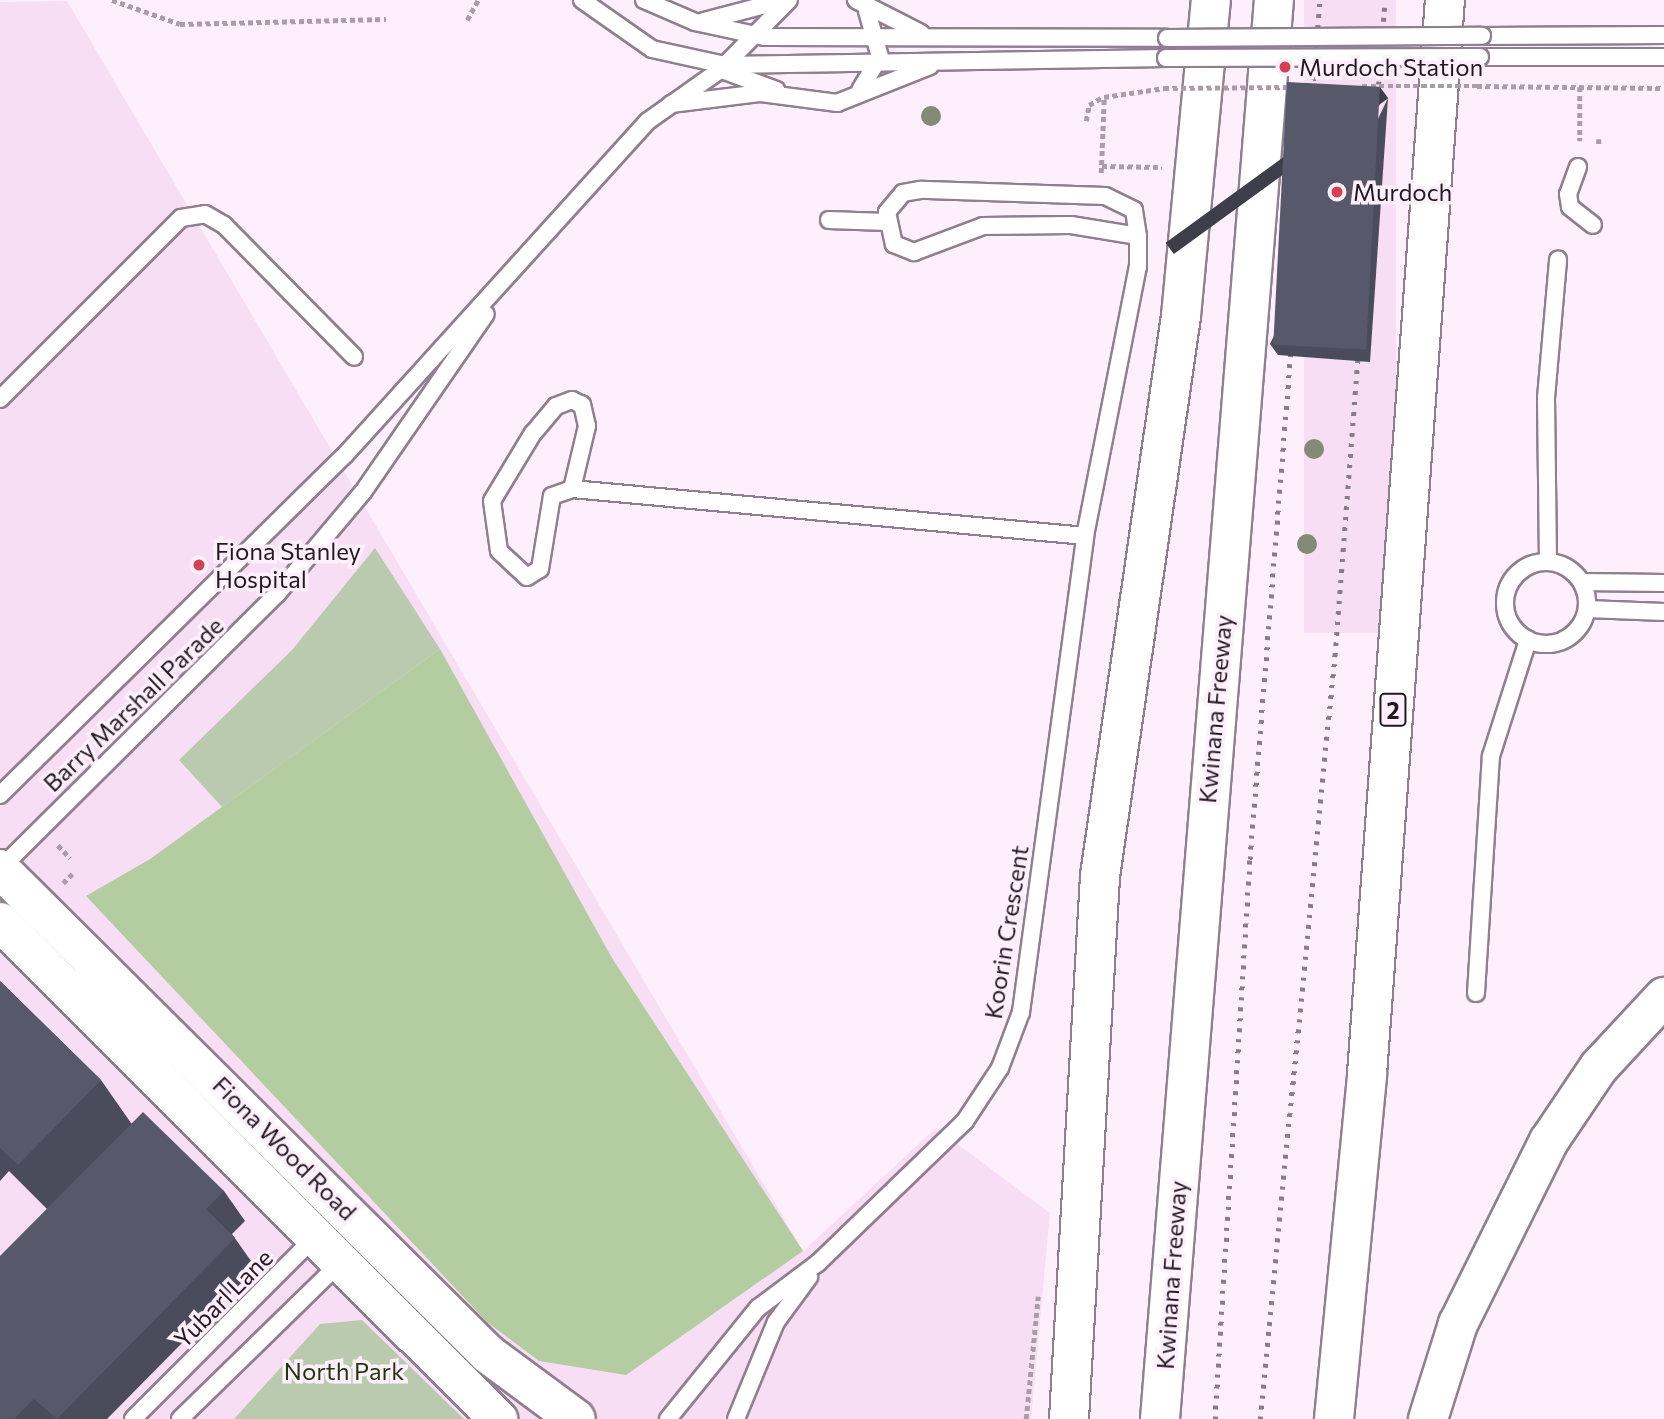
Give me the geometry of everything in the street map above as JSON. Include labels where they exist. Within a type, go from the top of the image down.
[{"type":"main road","points":[[1069,1419],[1100,876],[1181,316],[1211,0]]},
{"type":"main road","name":"Kwinana Freeway","points":[[1160,1419],[1274,0]]},
{"type":"main road","name":"2","points":[[1334,1419],[1367,1074],[1445,0]]},
{"type":"main road","name":"Fiona Wood Road","points":[[0,869],[357,1220],[488,1354],[576,1419]]},
{"type":"main road","name":"Fiona Wood Road","points":[[0,922],[498,1419]]},
{"type":"main road","points":[[1428,1419],[1458,1324],[1549,1142],[1599,1068],[1664,997]]},
{"type":"lane","points":[[582,0],[652,49],[723,67],[797,99]]},
{"type":"lane","points":[[644,0],[695,22],[764,31],[880,39],[1664,35]]},
{"type":"lane","points":[[695,22],[786,0]]},
{"type":"lane","name":"Barry Marshall Parade","points":[[0,869],[277,594],[363,492],[520,266],[580,191],[668,104],[723,67],[764,31],[786,0]]},
{"type":"lane","points":[[852,96],[878,62],[880,39],[862,5]]},
{"type":"lane","points":[[862,5],[943,39]]},
{"type":"lane","points":[[764,31],[768,66],[797,99]]},
{"type":"lane","points":[[723,67],[1166,58],[1664,57]]},
{"type":"lane","points":[[668,104],[761,93],[837,103],[945,61]]},
{"type":"lane","points":[[1578,167],[1567,194],[1570,207],[1592,225]]},
{"type":"lane","points":[[912,191],[1098,196],[1135,210],[1138,236],[1070,225],[983,226],[914,252],[894,244],[886,222],[892,204],[912,191]]},
{"type":"lane","points":[[0,399],[181,218],[205,214],[225,225],[354,357]]},
{"type":"lane","points":[[829,220],[886,222]]},
{"type":"lane","name":"Koorin Crescent","points":[[668,1419],[758,1308],[818,1263],[965,1121],[1004,1057],[1021,1012],[1085,536],[1138,267],[1138,236]]},
{"type":"lane","points":[[1548,562],[1546,398],[1558,260]]},
{"type":"lane","name":"Barry Marshall Parade","points":[[0,795],[345,456],[520,266]]},
{"type":"lane","points":[[572,489],[587,426],[582,405],[572,400],[556,406],[533,433],[492,501],[499,551],[527,577],[540,569],[552,496],[572,489],[1085,536]]},
{"type":"lane","points":[[1581,582],[1587,609],[1565,640],[1528,640],[1509,620],[1507,593],[1522,570],[1548,562],[1581,582],[1664,583]]},
{"type":"lane","points":[[1587,609],[1664,612]]},
{"type":"lane","points":[[1476,993],[1491,756],[1528,640]]},
{"type":"lane","name":"Yubarl Lane","points":[[180,1419],[357,1220]]},
{"type":"lane","name":"Yubarl Lane","points":[[132,1419],[329,1249],[357,1220]]},
{"type":"lane","name":"Koorin Crescent","points":[[736,1419],[776,1322],[818,1263]]},
{"type":"path","points":[[112,0],[180,24],[386,19]]},
{"type":"path","points":[[467,20],[478,0]]},
{"type":"path","points":[[1356,86],[1664,88]]},
{"type":"path","points":[[1086,121],[1089,105],[1104,97],[1164,88],[1296,87]]},
{"type":"path","points":[[1580,87],[1580,141]]},
{"type":"path","points":[[1098,196],[1102,166],[1104,97]]},
{"type":"path","points":[[1599,139],[1599,147]]},
{"type":"path","points":[[1102,166],[1173,167]]},
{"type":"shaded area","points":[[1304,0],[1396,0],[1396,633],[1304,633]]},
{"type":"shaded area","name":"Fiona Stanley Hospital","points":[[67,1],[803,1251],[936,1128],[1050,1213],[1031,1419],[0,1419],[0,2]]},
{"type":"green space","points":[[375,548],[440,649],[222,807],[179,760],[292,650]]},
{"type":"green space","points":[[440,649],[612,958],[803,1251],[626,1375],[539,1361],[487,1322],[86,896],[150,859]]},
{"type":"green space","name":"North Park","points":[[362,1320],[464,1419],[234,1419],[320,1324]]},
{"type":"building","points":[[1287,82],[1380,87],[1366,350],[1273,345]]},
{"type":"building","points":[[0,981],[101,1080],[18,1165],[0,1148]]},
{"type":"building","points":[[143,1112],[224,1191],[206,1209],[235,1238],[57,1419],[34,1399],[14,1419],[0,1419],[0,1256]]},
{"type":"railway","points":[[1312,101],[1320,0]]},
{"type":"railway","points":[[1377,105],[1385,0]]},
{"type":"railway","points":[[1215,1419],[1250,859],[1292,338]]},
{"type":"railway","points":[[1260,1419],[1335,656],[1359,342]]},
{"type":"place","name":"Murdoch Station","points":[[1285,67]]},
{"type":"place","name":"Murdoch","points":[[1337,192]]},
{"type":"place","name":"Fiona Stanley Hospital","points":[[199,565]]}]
